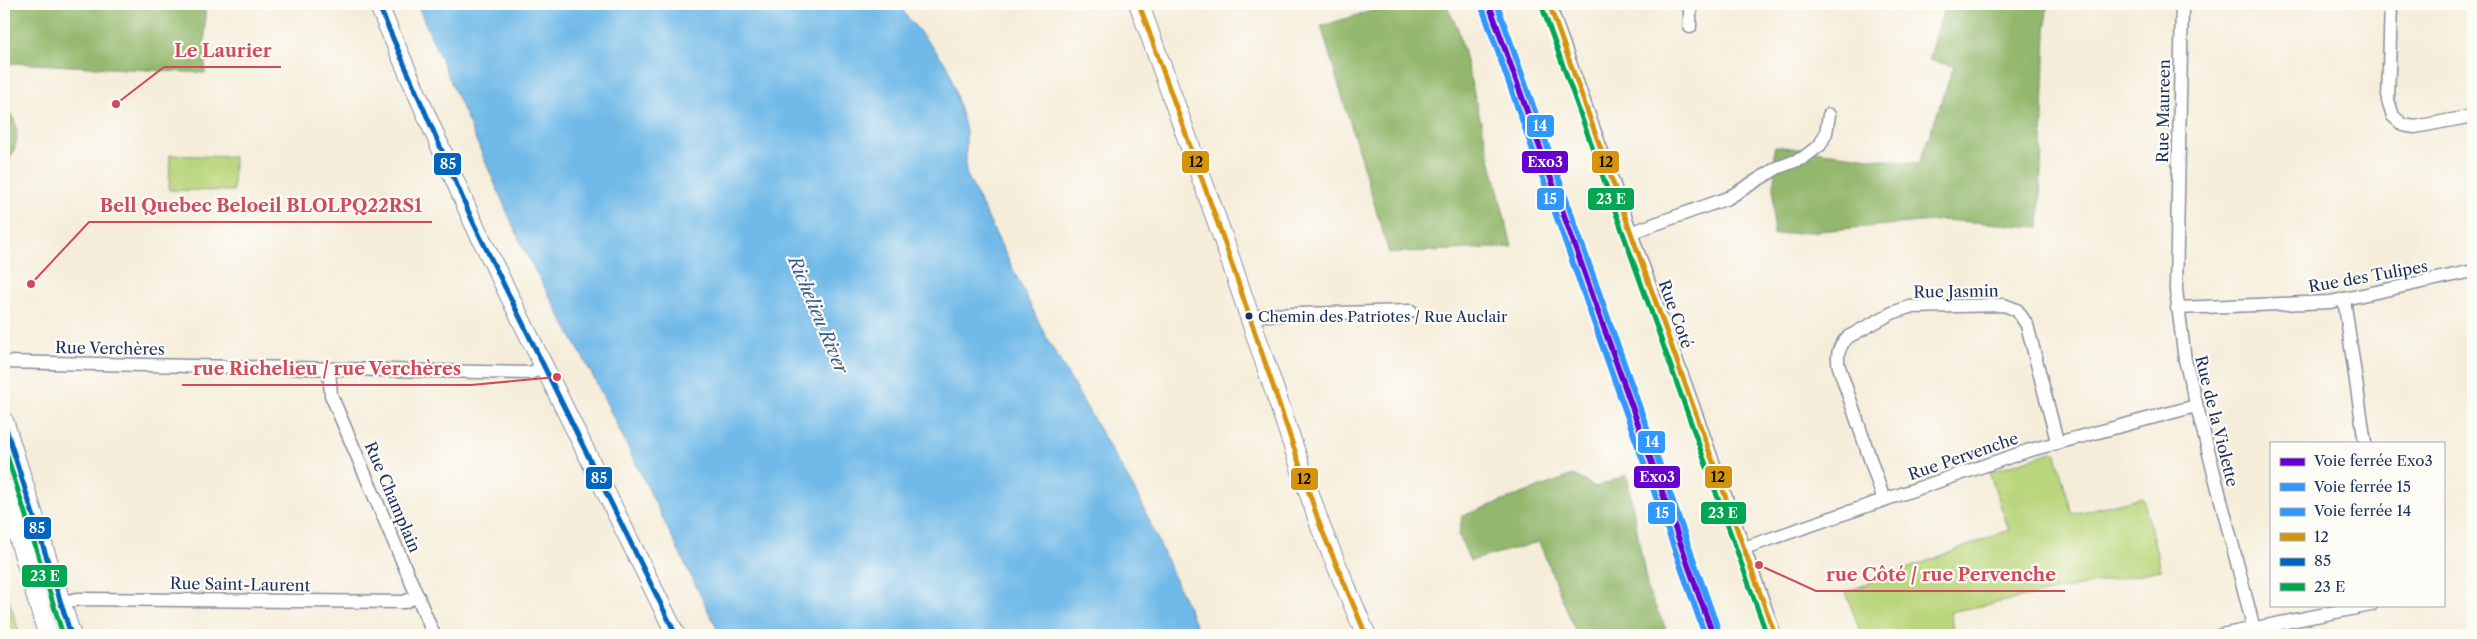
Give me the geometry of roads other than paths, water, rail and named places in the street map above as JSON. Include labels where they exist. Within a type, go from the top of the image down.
[{"type":"main road","points":[[378,4],[473,222],[676,635]]},
{"type":"main road","points":[[1139,4],[1250,318],[1328,548],[1366,635]]},
{"type":"main road","points":[[4,422],[71,635]]},
{"type":"main road","points":[[4,488],[48,635]]},
{"type":"street","name":"Rue Coté","points":[[1548,4],[1775,635]]},
{"type":"street","points":[[1690,4],[1690,27]]},
{"type":"street","name":"Rue Maureen","points":[[2177,218],[2182,4]]},
{"type":"street","points":[[2390,4],[2388,100],[2393,116],[2402,125],[2415,127],[2473,116]]},
{"type":"street","points":[[1630,233],[1728,198],[1777,168],[1803,158],[1820,145],[1826,133],[1829,115]]},
{"type":"street","name":"Rue de la Violette","points":[[2177,218],[2177,308],[2182,348],[2254,629]]},
{"type":"street","name":"Rue des Tulipes","points":[[2177,308],[2318,303],[2473,271]]},
{"type":"street","points":[[2344,299],[2366,442]]},
{"type":"street","name":"Rue Jasmin","points":[[1884,500],[1839,367],[1838,354],[1842,343],[1848,337],[1898,310],[1909,307],[2000,305],[2017,310],[2026,325],[2057,441]]},
{"type":"street","points":[[1250,318],[1265,315],[1411,311]]},
{"type":"street","name":"Rue Verchères","points":[[4,362],[530,373],[544,367]]},
{"type":"street","name":"Rue Champlain","points":[[329,370],[331,395],[434,635]]},
{"type":"street","name":"Rue Pervenche","points":[[1744,548],[2057,441],[2196,406]]},
{"type":"street","name":"Rue Saint-Laurent","points":[[62,602],[79,599],[404,602],[418,596]]},
{"type":"street","points":[[2221,635],[2366,606]]},
{"type":"water","name":"Richelieu River","points":[[417,4],[901,4],[905,14],[948,66],[966,131],[966,173],[1046,337],[1140,500],[1200,635],[720,635],[593,376],[522,246]]},
{"type":"waterway","points":[[4,23],[8,19],[7,4]]},
{"type":"rail line","name":"Exo3","points":[[1489,4],[1713,635]]},
{"type":"rail line","name":"14","points":[[1497,4],[1720,635]]},
{"type":"rail line","name":"15","points":[[1482,7],[1705,635]]},
{"type":"place","name":"Le Laurier","points":[[116,104]]},
{"type":"place","name":"Bell Quebec Beloeil BLOLPQ22RS1","points":[[31,284]]},
{"type":"place","name":"Chemin des Patriotes / Rue Auclair","points":[[1249,316]]},
{"type":"place","name":"rue Richelieu / rue Verchères","points":[[557,377]]},
{"type":"place","name":"rue Côté / rue Pervenche","points":[[1759,565]]}]
